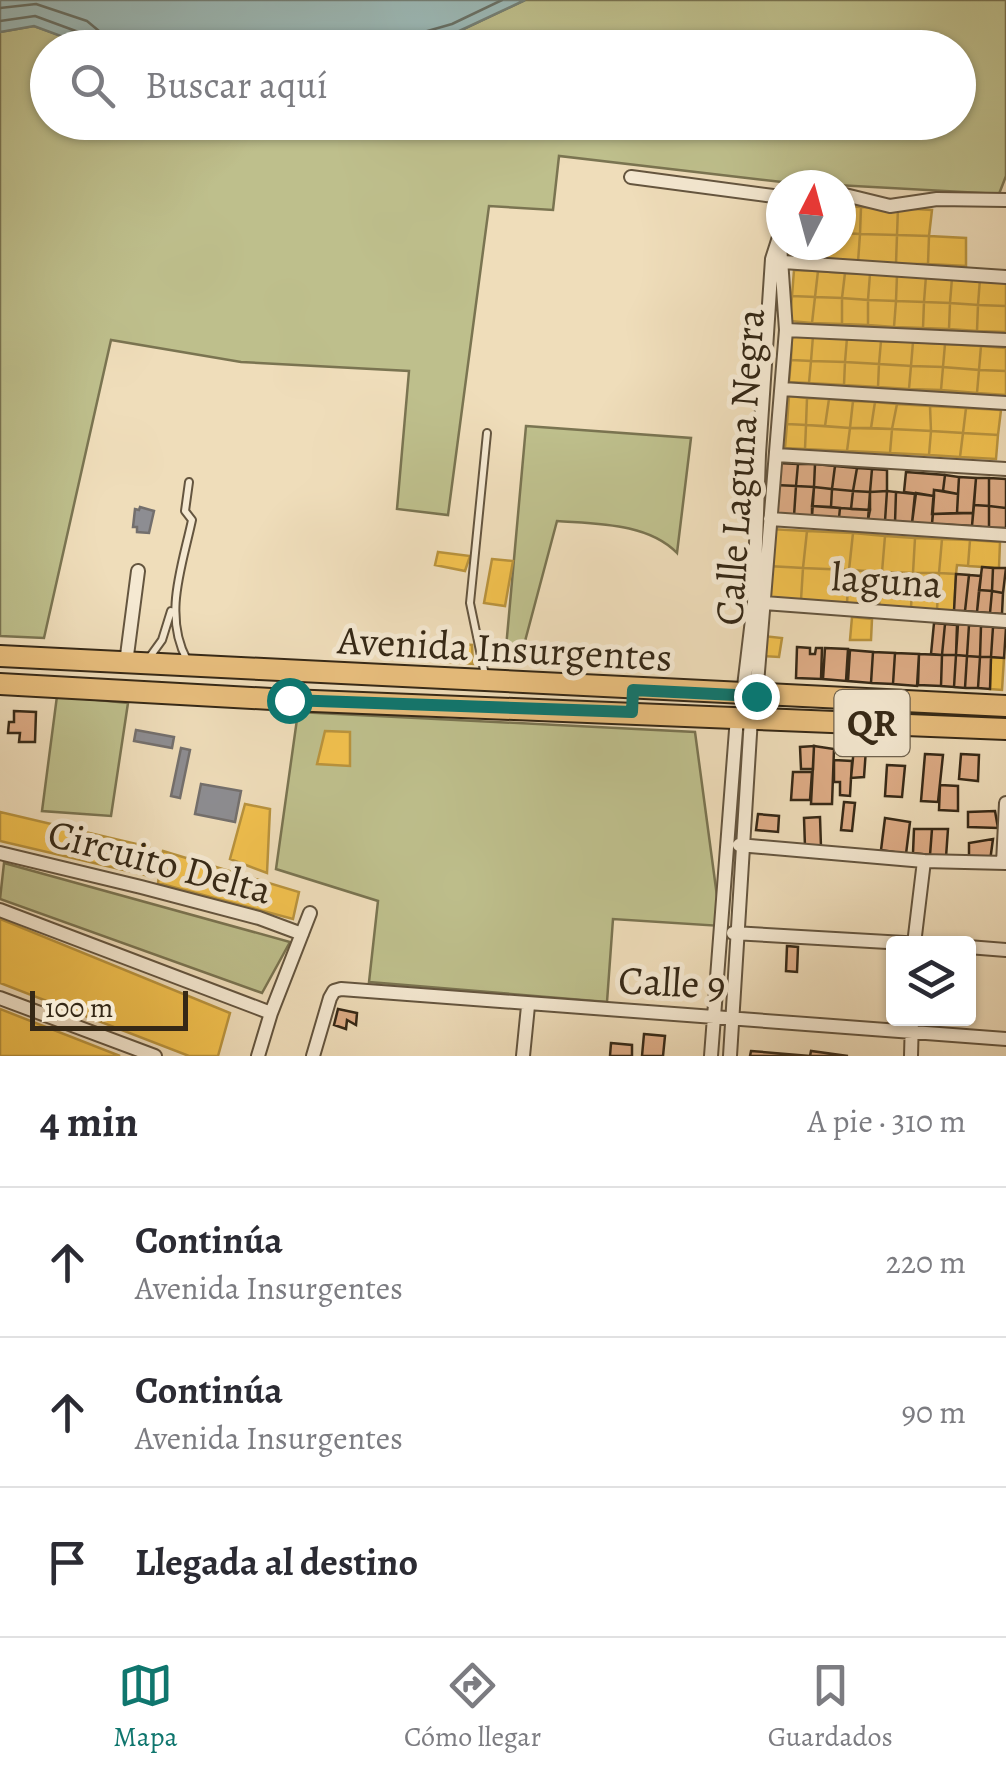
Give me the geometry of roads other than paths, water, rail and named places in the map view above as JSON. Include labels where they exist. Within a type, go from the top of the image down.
[{"type":"main road","name":"Avenida Insurgentes","points":[[0,656],[1006,706]]},
{"type":"main road","points":[[58,687],[60,659]]},
{"type":"main road","points":[[485,707],[486,682]]},
{"type":"main road","name":"Avenida Insurgentes","points":[[0,684],[1006,729]]},
{"type":"main road","points":[[632,712],[633,690]]},
{"type":"street","points":[[631,177],[766,195]]},
{"type":"street","points":[[856,198],[890,206],[937,198],[1004,196]]},
{"type":"street","name":"Calle Laguna Negra","points":[[750,696],[759,454],[772,260]]},
{"type":"street","points":[[783,262],[1006,276]]},
{"type":"street","name":"Calle Laguna Negra","points":[[750,696],[764,603],[782,390],[786,330],[783,262]]},
{"type":"street","points":[[786,330],[1006,340]]},
{"type":"street","points":[[782,390],[1006,403]]},
{"type":"street","points":[[776,454],[1006,470]]},
{"type":"street","points":[[770,518],[1006,535]]},
{"type":"street","points":[[136,663],[138,571]]},
{"type":"street","name":"laguna","points":[[764,603],[1006,621]]},
{"type":"street","points":[[710,1056],[727,844],[744,717]]},
{"type":"street","points":[[730,1056],[743,845],[744,717]]},
{"type":"street","points":[[727,844],[924,861],[1005,863],[1006,802]]},
{"type":"street","name":"Circuito Delta","points":[[0,853],[259,918],[302,934]]},
{"type":"street","points":[[918,936],[924,861]]},
{"type":"street","points":[[0,910],[271,1013]]},
{"type":"street","name":"Circuito Delta","points":[[258,1056],[310,913]]},
{"type":"street","points":[[720,932],[886,941]]},
{"type":"street","points":[[976,948],[1006,950]]},
{"type":"street","name":"Calle 9","points":[[313,1056],[334,991],[528,1006],[886,1024]]},
{"type":"street","points":[[0,998],[154,1056]]},
{"type":"street","points":[[523,1056],[528,1006]]},
{"type":"street","points":[[910,1056],[912,1026]]},
{"type":"street","name":"Calle 9","points":[[919,1026],[1006,1039]]},
{"type":"lane","points":[[486,682],[470,603],[487,434]]},
{"type":"lane","points":[[136,663],[162,640],[173,606],[192,520],[185,511],[189,482]]},
{"type":"lane","points":[[173,606],[178,644],[190,666]]},
{"type":"water","points":[[0,0],[525,0],[461,30],[45,30],[34,26],[0,32]]}]
